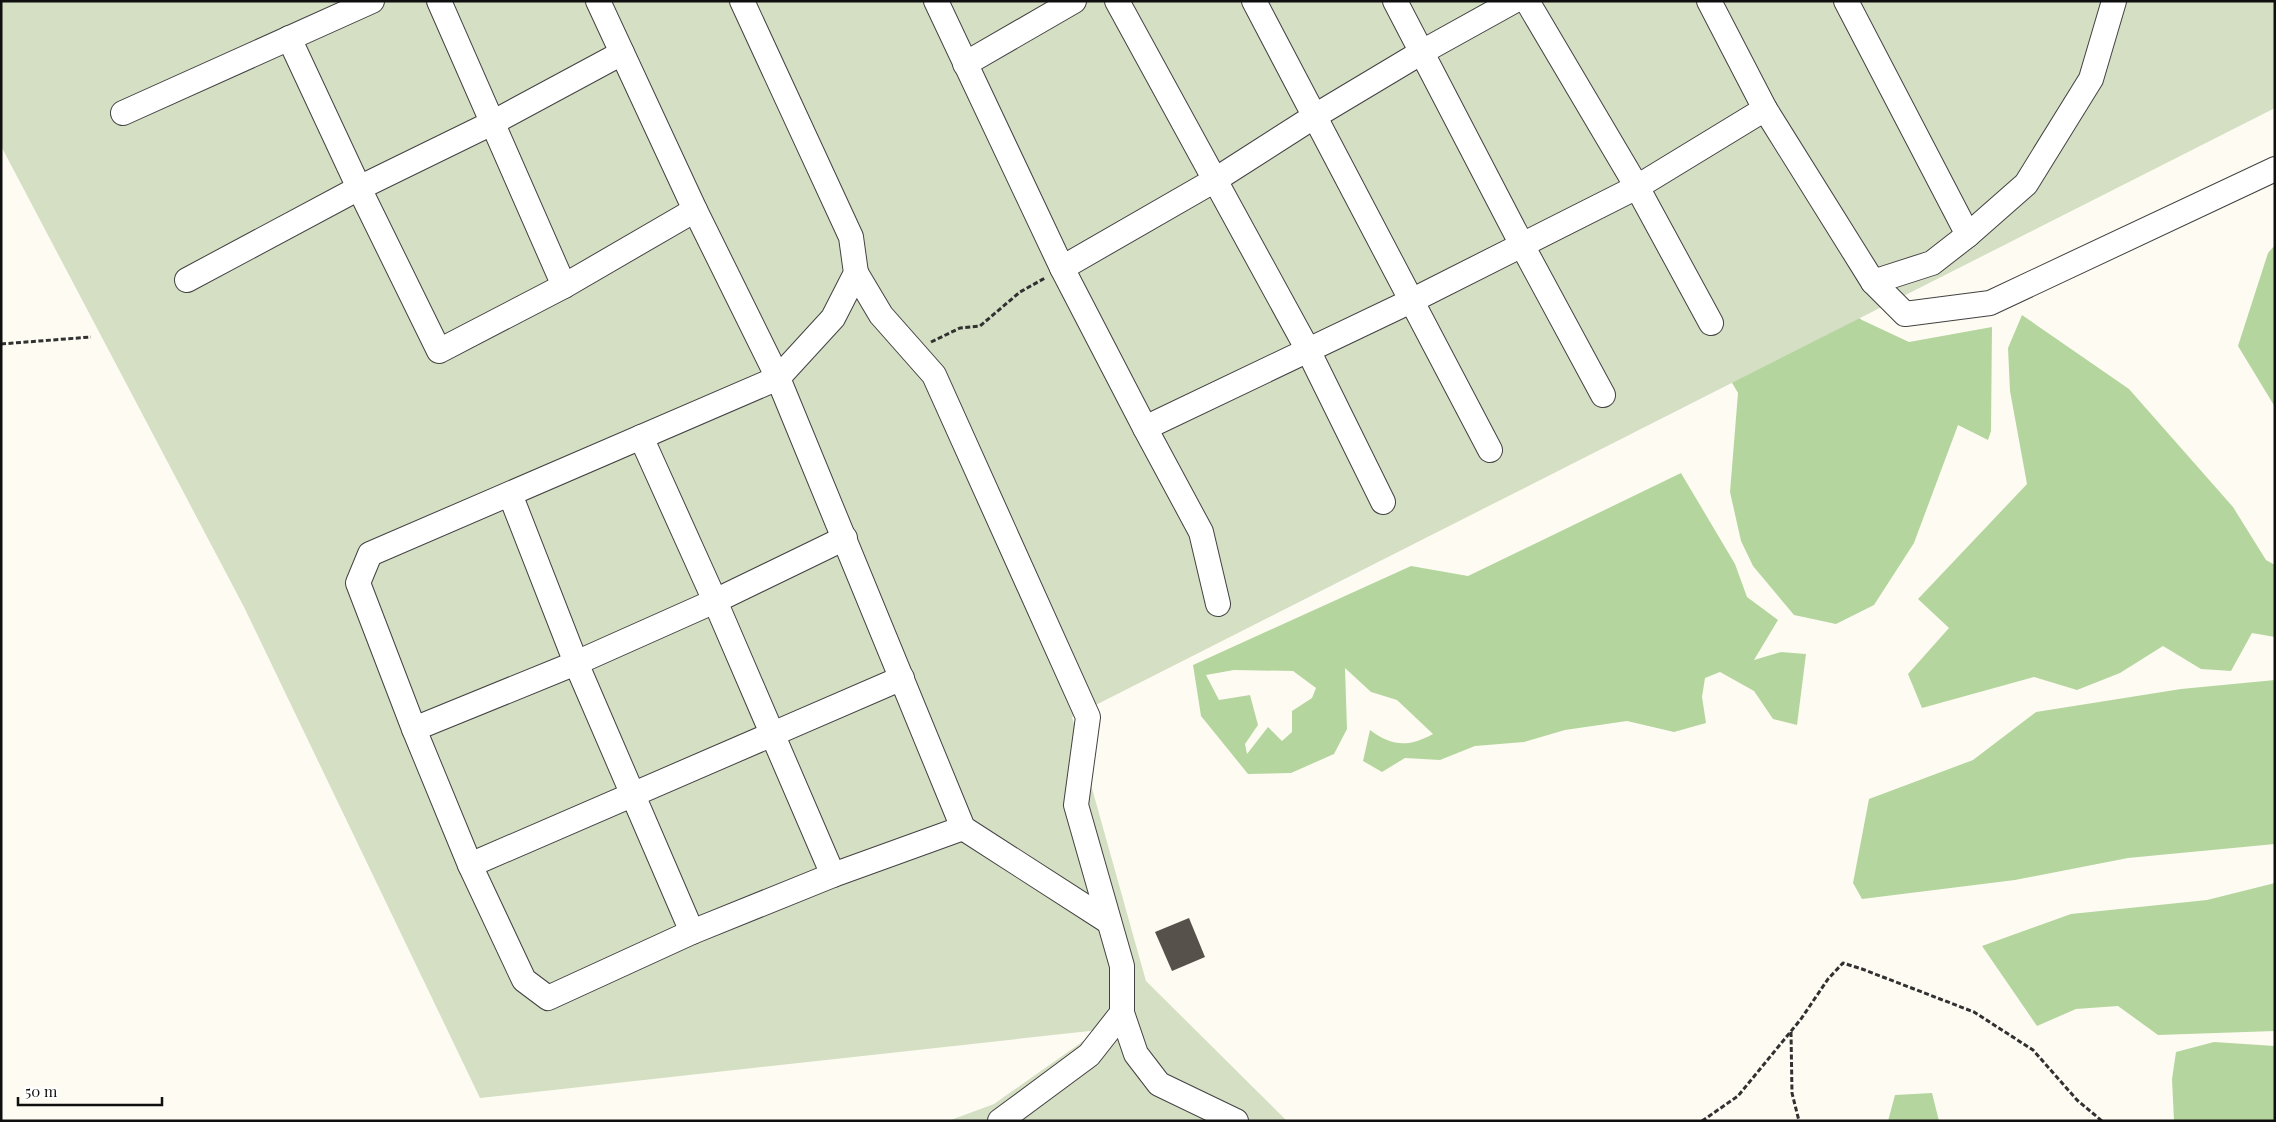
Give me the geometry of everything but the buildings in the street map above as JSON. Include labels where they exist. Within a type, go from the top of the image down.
[{"type":"lane","points":[[123,113],[372,1]]},
{"type":"lane","points":[[439,1],[564,286]]},
{"type":"lane","points":[[598,1],[695,210],[778,378],[962,828],[1109,922]]},
{"type":"lane","points":[[742,1],[851,237],[856,273],[881,315],[934,375],[1088,718],[1076,805],[1122,966],[1122,1013],[1136,1054],[1158,1084],[1236,1121]]},
{"type":"lane","points":[[936,1],[1062,268],[1201,532],[1218,604]]},
{"type":"lane","points":[[965,64],[1074,1]]},
{"type":"lane","points":[[1117,1],[1308,350],[1383,502]]},
{"type":"lane","points":[[1254,1],[1490,450]]},
{"type":"lane","points":[[1395,1],[1522,245],[1603,395]]},
{"type":"lane","points":[[1062,268],[1215,180],[1315,116],[1422,52],[1514,1]]},
{"type":"lane","points":[[1527,1],[1638,187],[1710,323]]},
{"type":"lane","points":[[1709,1],[1765,109],[1874,282],[1905,314],[1990,303],[2275,169]]},
{"type":"lane","points":[[1846,1],[1968,235]]},
{"type":"lane","points":[[1874,282],[1932,263],[1968,235],[2026,184],[2091,79],[2114,1]]},
{"type":"lane","points":[[289,38],[359,188],[439,351],[564,286],[695,210]]},
{"type":"lane","points":[[188,280],[359,188],[492,123],[622,53]]},
{"type":"lane","points":[[1145,428],[1411,300],[1638,187],[1765,109]]},
{"type":"lane","points":[[856,273],[832,318],[778,378],[370,554],[358,582],[414,729],[470,865],[524,980],[548,998],[692,932],[833,875],[962,828]]},
{"type":"lane","points":[[641,437],[715,601],[833,875]]},
{"type":"lane","points":[[510,494],[576,663],[692,932]]},
{"type":"lane","points":[[414,729],[576,663],[715,601],[845,538]]},
{"type":"lane","points":[[470,865],[902,678]]},
{"type":"lane","points":[[1000,1121],[1089,1054],[1122,1013]]},
{"type":"path","points":[[913,351],[960,328],[980,326],[1020,292],[1062,268]]},
{"type":"path","points":[[1,344],[90,337]]},
{"type":"path","points":[[1702,1121],[1738,1096],[1791,1032],[1828,979],[1843,964],[1862,969],[1974,1012],[2033,1050],[2077,1100],[2102,1121]]},
{"type":"path","points":[[1791,1032],[1792,1092],[1799,1121]]},
{"type":"green space","points":[[1,1],[2275,1],[2275,108],[1072,717],[1146,981],[1287,1121],[948,1121],[994,1104],[1099,1030],[480,1098],[244,607],[1,146]]},
{"type":"green space","points":[[2275,245],[2275,407],[2238,346],[2268,253]]},
{"type":"green space","points":[[1830,298],[1862,320],[1909,342],[1992,327],[1991,431],[1988,440],[1958,425],[1914,543],[1874,605],[1836,624],[1794,615],[1753,566],[1741,541],[1730,492],[1738,393],[1718,359]]},
{"type":"green space","points":[[2022,315],[2129,389],[2233,507],[2266,560],[2275,565],[2275,637],[2252,633],[2231,671],[2201,669],[2163,646],[2120,673],[2077,690],[2034,677],[1922,708],[1908,674],[1949,628],[1918,599],[2027,484],[2010,391],[2008,348]]},
{"type":"green space","points":[[1681,473],[1735,564],[1747,597],[1778,620],[1754,660],[1781,652],[1806,654],[1797,725],[1773,719],[1754,691],[1720,672],[1705,678],[1702,697],[1706,723],[1674,732],[1627,721],[1565,730],[1524,742],[1475,746],[1440,760],[1405,758],[1382,772],[1363,761],[1370,730],[1386,740],[1401,743],[1409,743],[1433,734],[1397,700],[1371,692],[1345,668],[1347,729],[1334,754],[1291,773],[1248,774],[1201,716],[1193,665],[1411,566],[1468,576]],"holes":[[[1234,670],[1293,671],[1316,688],[1312,698],[1292,711],[1292,732],[1282,741],[1268,727],[1247,754],[1245,744],[1258,725],[1250,695],[1219,700],[1206,675]]]},
{"type":"green space","points":[[2275,680],[2275,844],[2128,858],[2015,880],[1862,899],[1853,883],[1869,799],[1973,760],[2036,712],[2181,689]]},
{"type":"green space","points":[[2275,883],[2275,1031],[2158,1035],[2118,1006],[2076,1009],[2037,1026],[1982,946],[2071,914],[2207,900]]},
{"type":"green space","points":[[2214,1042],[2275,1046],[2275,1121],[2174,1121],[2172,1079],[2176,1052]]},
{"type":"green space","points":[[1932,1093],[1939,1121],[1888,1121],[1895,1095]]}]
